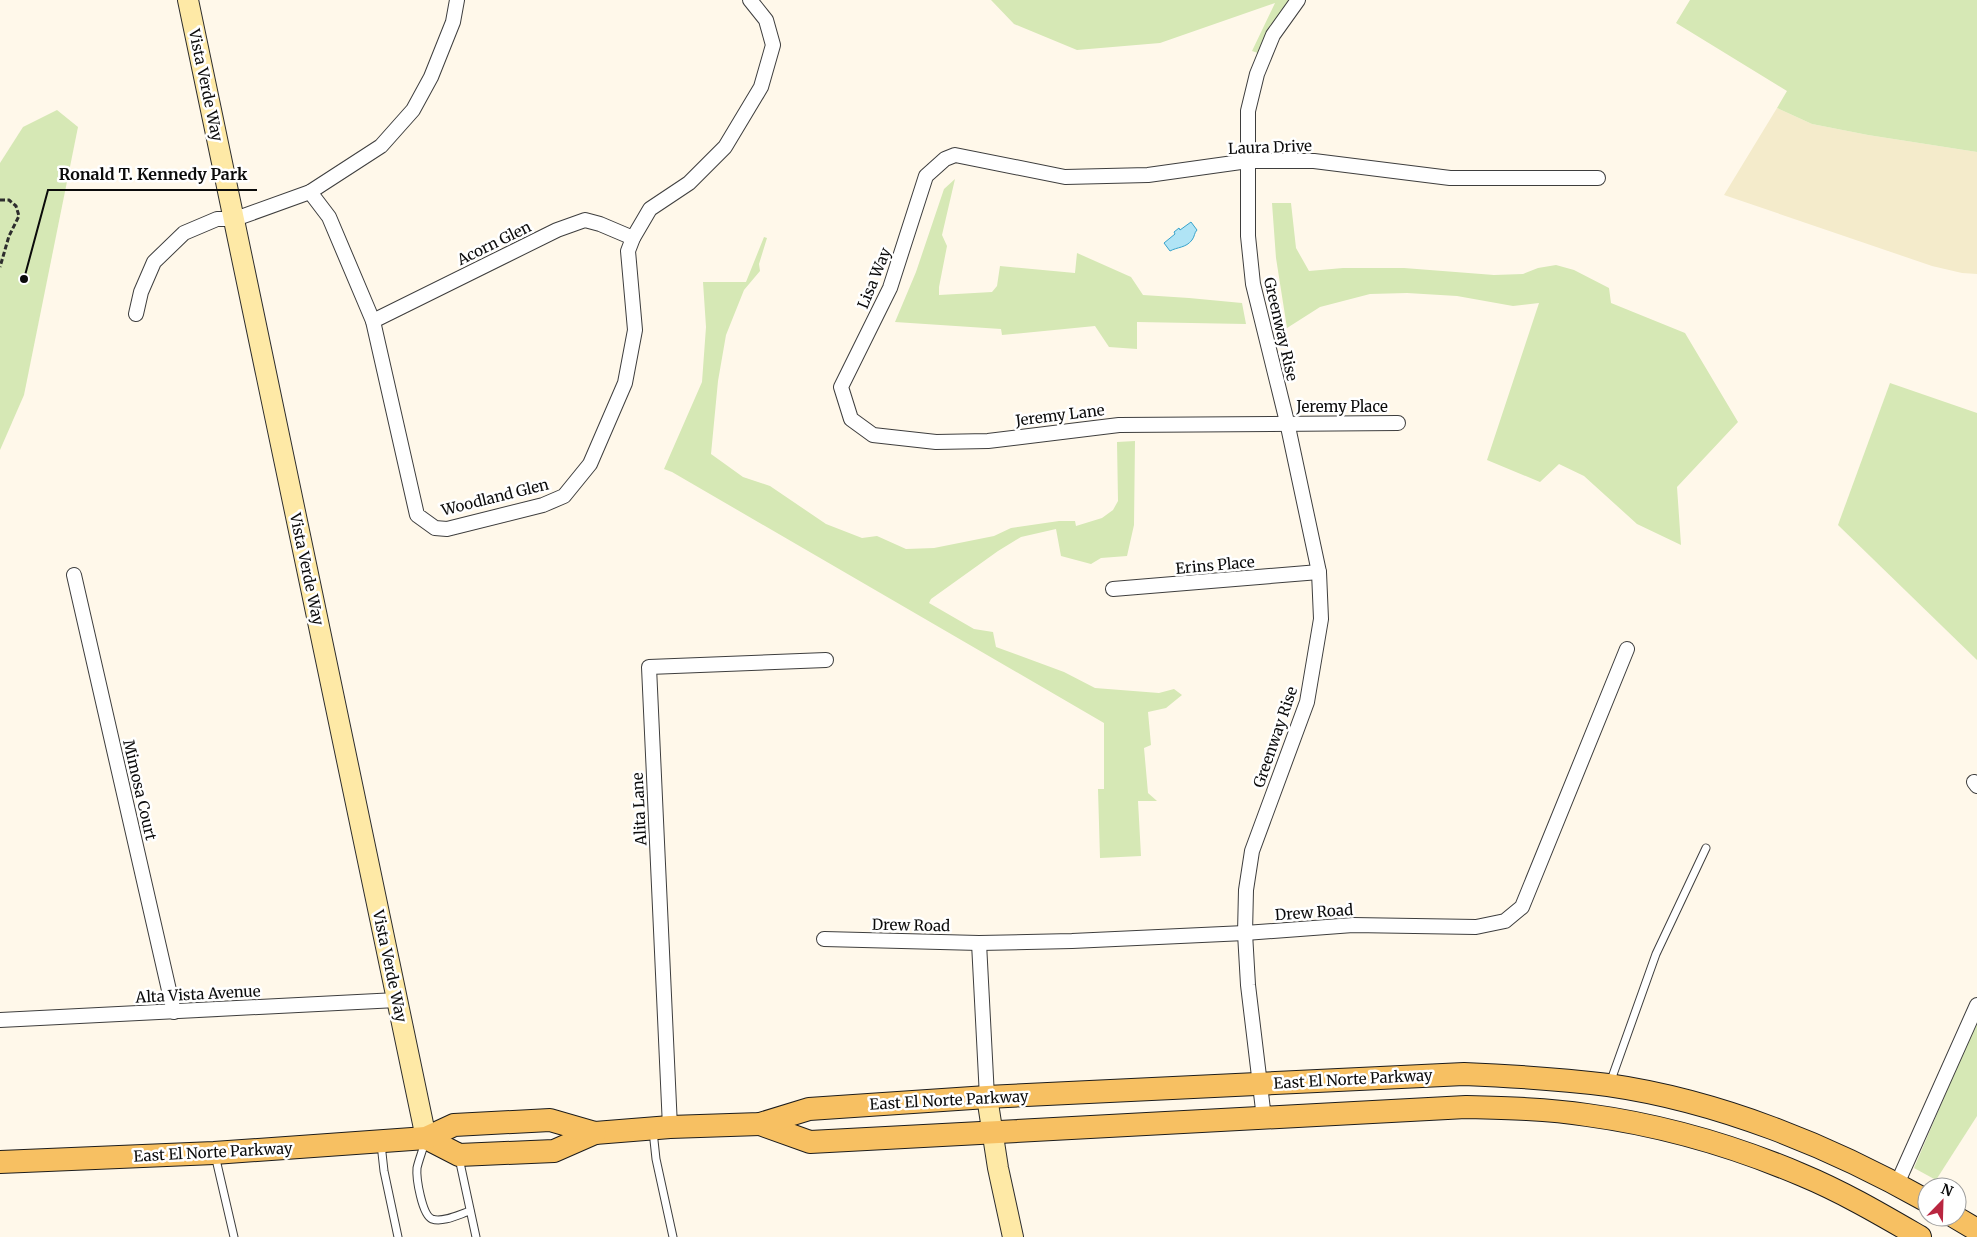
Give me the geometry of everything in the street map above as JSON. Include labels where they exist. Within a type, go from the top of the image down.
[{"type":"main road","name":"East El Norte Parkway","points":[[458,1155],[554,1151],[595,1133],[760,1124],[809,1109],[987,1097],[1464,1074],[1531,1077],[1609,1086],[1671,1098],[1744,1118],[1822,1147],[1917,1195]]},
{"type":"main road","name":"East El Norte Parkway","points":[[760,1124],[810,1142],[1466,1107],[1516,1108],[1586,1114],[1726,1146],[1803,1175],[1872,1209],[1920,1237]]},
{"type":"main road","name":"East El Norte Parkway","points":[[0,1162],[214,1153],[426,1138],[454,1125],[550,1120],[595,1133]]},
{"type":"main road","points":[[426,1138],[458,1155]]},
{"type":"street","name":"Vista Verde Way","points":[[188,0],[426,1138]]},
{"type":"street","points":[[136,314],[141,292],[154,262],[184,233],[217,219],[234,219],[310,192],[381,146],[413,110],[432,77],[453,22],[457,0]]},
{"type":"street","name":"Woodland Glen","points":[[310,192],[329,217],[373,321],[417,515],[435,528],[447,529],[543,505],[564,496],[590,464],[625,383],[635,330],[628,251],[633,238],[650,209],[688,182],[725,147],[761,87],[773,45],[766,20],[750,0]]},
{"type":"street","name":"Greenway Rise","points":[[1264,1118],[1248,985],[1245,933],[1246,890],[1252,851],[1307,702],[1321,619],[1319,572],[1253,284],[1248,236],[1248,111],[1257,74],[1273,35],[1298,0]]},
{"type":"street","name":"Laura Drive","points":[[945,159],[955,156],[1065,177],[1148,175],[1248,161],[1314,161],[1450,178],[1598,178]]},
{"type":"street","name":"Lisa Way","points":[[848,412],[842,387],[890,288],[926,176],[945,159]]},
{"type":"street","name":"Acorn Glen","points":[[373,321],[557,230],[585,220],[600,224],[633,238]]},
{"type":"street","name":"Jeremy Lane","points":[[848,412],[851,419],[873,435],[936,442],[988,441],[1119,425],[1286,422]]},
{"type":"street","name":"Jeremy Place","points":[[1286,422],[1398,423]]},
{"type":"street","name":"Erins Place","points":[[1113,589],[1319,572]]},
{"type":"street","name":"Mimosa Court","points":[[74,576],[174,1012]]},
{"type":"street","name":"Drew Road","points":[[824,939],[979,942],[1072,941],[1245,933],[1353,925],[1476,927],[1505,921],[1522,907],[1627,649]]},
{"type":"street","name":"Alita Lane","points":[[662,1128],[649,667],[826,660]]},
{"type":"street","points":[[979,942],[987,1097],[998,1168],[1013,1237]]},
{"type":"street","name":"Alta Vista Avenue","points":[[0,1020],[397,1000]]},
{"type":"street","points":[[1897,1184],[1977,1005]]},
{"type":"lane","points":[[1609,1086],[1656,954],[1706,848]]},
{"type":"lane","points":[[662,1128],[656,1159],[673,1237]]},
{"type":"lane","points":[[426,1138],[417,1170],[422,1205],[426,1215],[432,1219],[440,1220],[470,1211]]},
{"type":"lane","points":[[381,1141],[384,1171],[398,1237]]},
{"type":"lane","points":[[214,1153],[234,1237]]},
{"type":"lane","points":[[458,1155],[476,1237]]},
{"type":"path","points":[[0,200],[10,200],[16,206],[19,216],[9,236],[0,267]]},
{"type":"shaded area","points":[[1777,108],[1812,124],[1977,152],[1977,274],[1962,273],[1932,266],[1724,195]]},
{"type":"green space","points":[[991,0],[1289,0],[1258,53],[1252,51],[1275,3],[1160,43],[1077,50],[1014,24]]},
{"type":"green space","points":[[1690,0],[1977,0],[1977,152],[1812,124],[1777,108],[1787,91],[1676,23]]},
{"type":"green space","points":[[57,110],[78,127],[24,395],[0,450],[0,163],[23,127]]},
{"type":"green space","points":[[955,179],[942,235],[947,246],[939,295],[992,292],[997,286],[1000,266],[1075,273],[1077,253],[1131,277],[1143,295],[1242,303],[1246,324],[1137,322],[1137,349],[1109,347],[1095,326],[1002,335],[1001,329],[895,322],[916,272],[944,189]]},
{"type":"green space","points":[[1272,203],[1291,203],[1296,248],[1309,271],[1343,268],[1404,268],[1494,275],[1523,274],[1538,268],[1556,265],[1574,270],[1609,288],[1611,303],[1685,333],[1738,422],[1677,487],[1681,545],[1637,524],[1584,476],[1559,464],[1540,482],[1487,460],[1539,303],[1513,306],[1457,296],[1407,293],[1370,294],[1320,307],[1287,328],[1276,258]]},
{"type":"green space","points":[[764,237],[767,238],[759,264],[760,271],[744,290],[726,335],[718,381],[711,454],[743,477],[770,486],[826,524],[862,538],[877,536],[906,549],[934,548],[994,536],[1011,528],[1059,521],[1075,521],[1076,526],[1102,518],[1113,510],[1118,501],[1117,442],[1135,441],[1134,525],[1127,556],[1101,558],[1091,564],[1061,556],[1056,529],[1021,537],[998,551],[931,599],[929,603],[974,629],[993,632],[996,647],[1064,672],[1095,688],[1159,693],[1174,689],[1182,695],[1166,708],[1148,712],[1151,745],[1144,748],[1148,793],[1157,801],[1138,801],[1141,856],[1100,858],[1098,789],[1104,789],[1104,723],[664,469],[702,382],[706,327],[703,282],[746,282]]},
{"type":"green space","points":[[1890,383],[1977,413],[1977,660],[1838,525]]},
{"type":"green space","points":[[1977,1020],[1977,1116],[1938,1177],[1930,1177],[1914,1168]]},
{"type":"water","points":[[1191,222],[1197,230],[1190,243],[1170,251],[1164,243],[1179,228],[1180,230]]},
{"type":"place","name":"Ronald T. Kennedy Park","points":[[24,279]]}]
